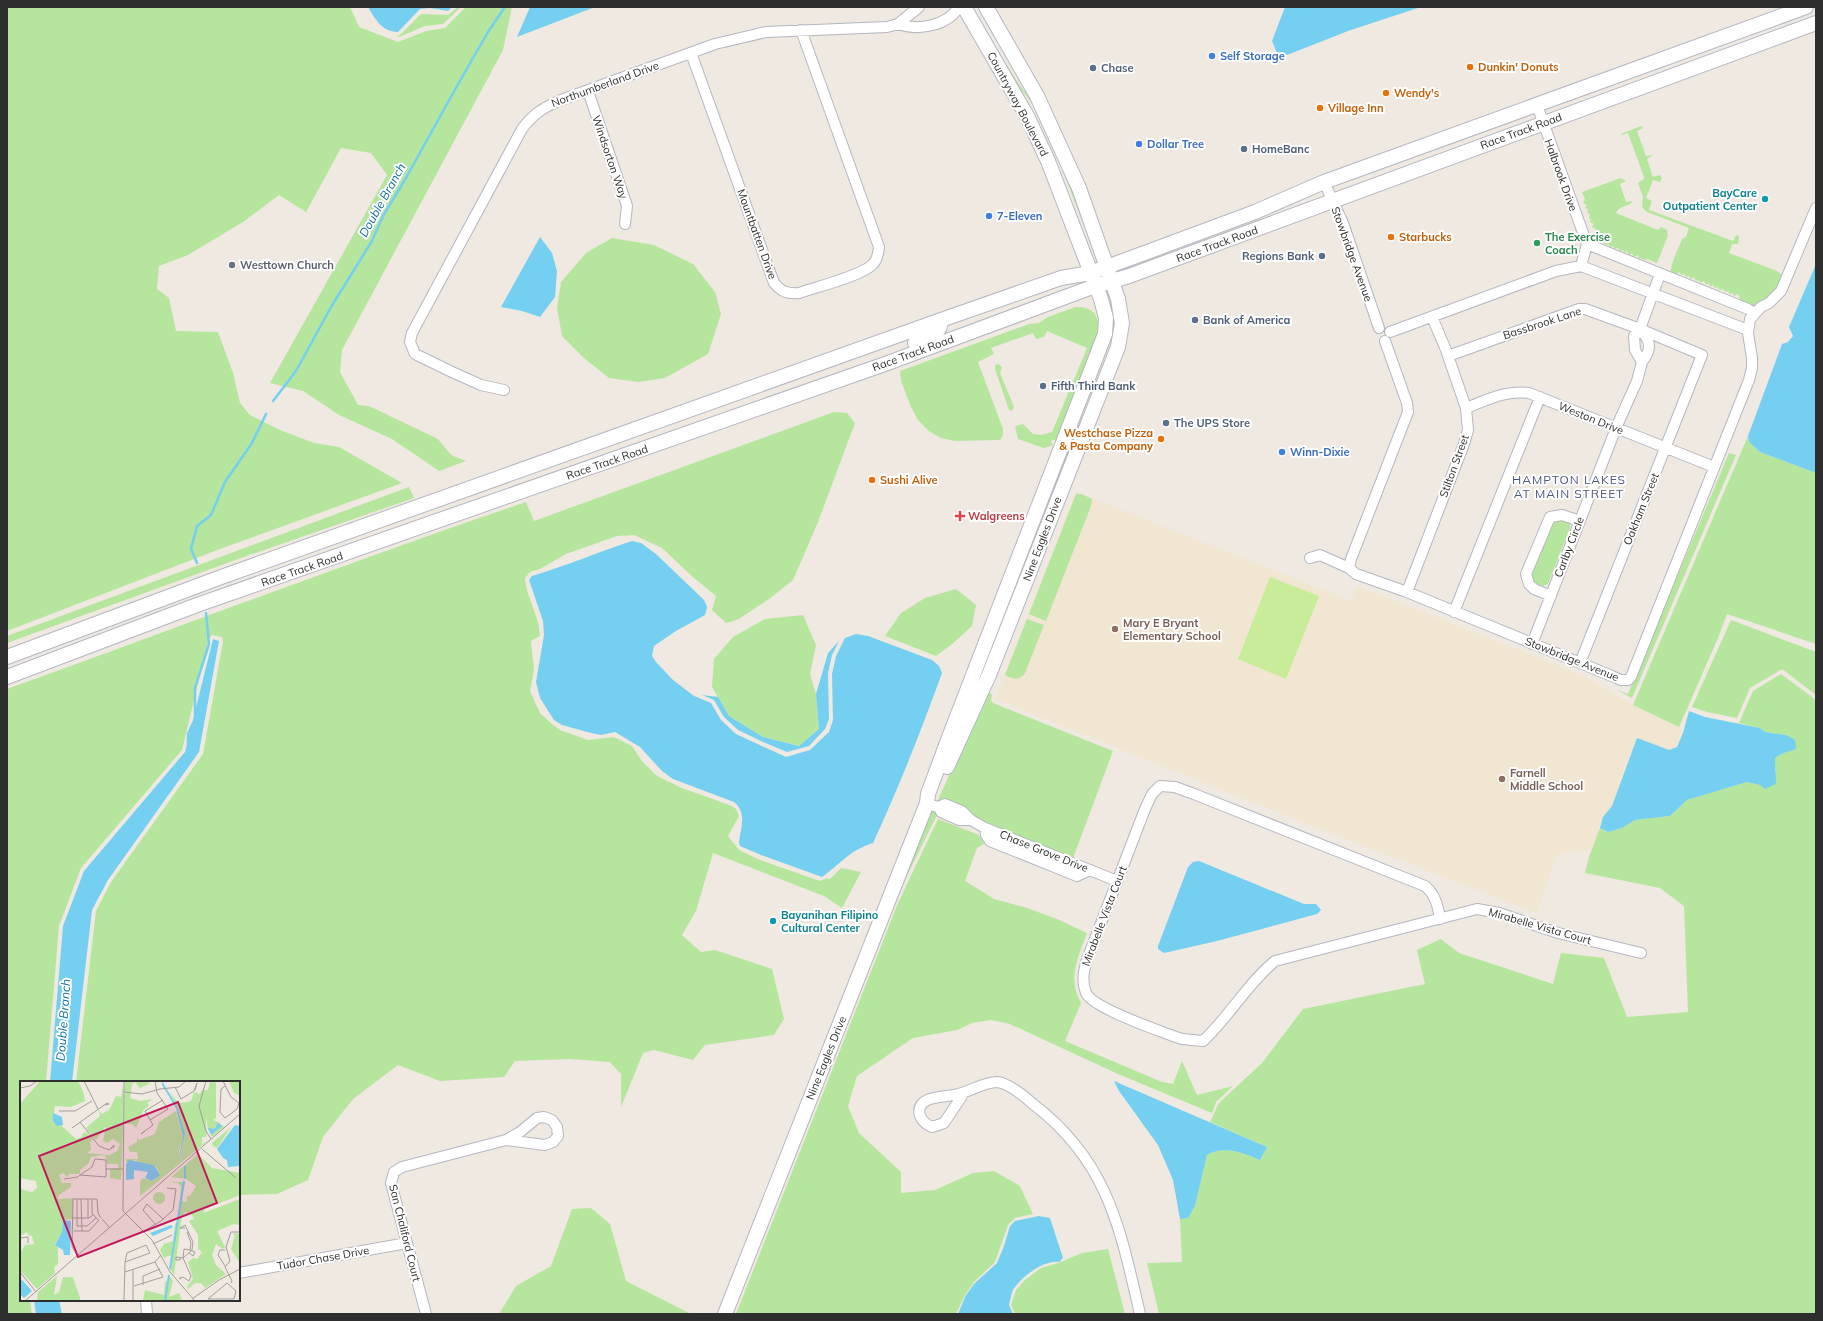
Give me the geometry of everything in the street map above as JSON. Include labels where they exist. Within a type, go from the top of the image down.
[{"type":"main road","name":"Countryway Boulevard","points":[[964,7],[1027,116],[1048,161],[1090,272]]},
{"type":"main road","points":[[972,7],[984,18],[1022,82],[1039,100]]},
{"type":"main road","name":"Countryway Boulevard","points":[[986,7],[1039,100],[1079,188],[1107,267]]},
{"type":"main road","name":"Race Track Road","points":[[7,657],[224,576],[941,320],[1061,278],[1107,267],[1255,212],[1324,182],[1806,7]]},
{"type":"main road","name":"Race Track Road","points":[[7,677],[197,605],[885,364],[1816,23]]},
{"type":"main road","name":"Nine Eagles Drive","points":[[725,1314],[933,805],[933,798],[983,672],[1118,347],[1122,323],[1112,281],[1107,267]]},
{"type":"main road","name":"Nine Eagles Drive","points":[[983,672],[1105,334],[1105,313],[1090,272]]},
{"type":"main road","points":[[854,352],[876,358],[885,364],[892,355],[900,349],[936,334],[941,325],[941,320]]},
{"type":"main road","points":[[432,502],[440,520]]},
{"type":"main road","points":[[124,613],[131,630]]},
{"type":"street","name":"Northumberland Drive","points":[[504,390],[481,385],[415,354],[410,342],[412,332],[522,129],[532,116],[544,106],[715,44],[766,32],[887,27],[898,24],[919,7]]},
{"type":"street","name":"Northumberland Drive","points":[[898,24],[909,28],[939,23],[955,14],[959,7]]},
{"type":"street","name":"Mountbatten Drive","points":[[691,53],[774,283],[781,290],[789,294],[799,293],[855,274],[872,265],[878,258],[879,247],[801,30]]},
{"type":"street","name":"Windsorton Way","points":[[588,91],[627,206],[625,224]]},
{"type":"street","name":"Halbrook Drive","points":[[1536,105],[1587,244]]},
{"type":"street","name":"Stowbridge Avenue","points":[[1324,182],[1343,223],[1379,328]]},
{"type":"street","points":[[1349,568],[1351,559],[1408,412],[1407,403],[1387,337],[1432,317],[1556,271],[1581,266],[1748,330],[1750,319],[1755,313],[1781,292],[1816,208]]},
{"type":"street","points":[[1581,266],[1587,244],[1755,313]]},
{"type":"street","points":[[1642,362],[1635,350],[1633,343],[1634,336],[1640,329],[1660,274]]},
{"type":"street","name":"Bassbrook Lane","points":[[1448,356],[1578,309],[1585,309],[1640,329],[1702,355]]},
{"type":"street","name":"Stilton Street","points":[[1407,592],[1468,430],[1466,408],[1448,356],[1432,317]]},
{"type":"street","name":"Carlby Circle","points":[[1532,644],[1616,428],[1636,381],[1642,362],[1648,352],[1648,339],[1640,329]]},
{"type":"street","name":"Stowbridge Avenue","points":[[1315,557],[1349,568],[1356,574],[1407,592],[1620,680],[1628,680],[1631,677],[1752,368],[1752,354],[1748,330]]},
{"type":"street","name":"Oakham Street","points":[[1580,663],[1702,355]]},
{"type":"street","name":"Weston Drive","points":[[1466,408],[1515,391],[1529,393],[1714,467]]},
{"type":"street","points":[[1454,612],[1540,397]]},
{"type":"street","points":[[1551,596],[1534,589],[1528,584],[1526,574],[1550,517],[1562,515],[1580,521]]},
{"type":"street","name":"Mirabelle Vista Court","points":[[1440,919],[1432,891],[1425,886],[1176,787],[1160,786],[1152,794],[1088,957],[1083,975],[1083,981],[1086,994],[1099,1005],[1173,1036],[1203,1041],[1264,970],[1275,962],[1440,919],[1477,909],[1498,913],[1558,933],[1641,953]]},
{"type":"street","name":"Chase Grove Drive","points":[[933,805],[944,804],[962,811],[971,820],[985,828],[986,835],[990,841],[1077,876],[1090,870],[1118,881]]},
{"type":"street","points":[[964,1093],[998,1082],[1006,1085],[1042,1110],[1062,1128],[1078,1148],[1094,1169],[1120,1230],[1140,1314]]},
{"type":"street","name":"San Chaliford Court","points":[[426,1314],[391,1183],[394,1172],[402,1167],[506,1140],[520,1132],[537,1118],[544,1117],[552,1120],[557,1127],[558,1136],[553,1142],[545,1145],[506,1140]]},
{"type":"street","name":"Tudor Chase Drive","points":[[240,1273],[407,1243]]},
{"type":"street","points":[[146,1301],[147,1314]]},
{"type":"shaded area","points":[[1076,492],[1351,601],[1357,586],[1539,658],[1583,676],[1633,705],[1679,727],[1683,733],[1677,747],[1669,750],[1632,749],[1612,806],[1603,817],[1592,849],[1557,854],[1537,913],[1272,810],[995,699]]},
{"type":"green space","points":[[7,7],[350,7],[359,27],[398,42],[426,31],[445,28],[466,7],[512,7],[503,50],[342,350],[340,372],[358,405],[369,406],[438,439],[451,455],[466,461],[439,471],[392,439],[339,415],[303,391],[270,383],[387,175],[371,153],[341,148],[306,212],[279,195],[243,222],[188,255],[159,266],[157,289],[169,298],[176,331],[218,332],[233,373],[240,403],[250,415],[280,430],[314,443],[339,447],[402,483],[220,549],[7,631]]},
{"type":"green space","points":[[458,7],[461,7],[443,24],[425,26],[399,37],[396,36],[400,35],[421,14],[448,15]]},
{"type":"green space","points":[[979,20],[1020,86],[1033,101],[1056,147],[1092,240],[1093,249],[1052,143],[1032,103],[1016,83]]},
{"type":"green space","points":[[1641,126],[1643,128],[1637,131],[1646,156],[1653,155],[1647,159],[1653,177],[1660,175],[1662,178],[1660,182],[1653,180],[1646,198],[1652,201],[1649,210],[1733,241],[1736,235],[1739,236],[1738,244],[1732,244],[1729,253],[1777,271],[1782,275],[1774,290],[1762,301],[1751,307],[1742,304],[1738,294],[1734,296],[1733,293],[1730,294],[1728,291],[1725,292],[1723,289],[1720,290],[1718,287],[1715,288],[1713,285],[1710,287],[1709,283],[1706,285],[1704,281],[1700,283],[1699,280],[1696,281],[1694,277],[1691,279],[1689,276],[1686,277],[1684,274],[1681,275],[1679,272],[1677,274],[1678,277],[1671,274],[1671,266],[1682,239],[1686,237],[1689,228],[1647,212],[1642,207],[1643,197],[1638,183],[1644,179],[1644,177],[1628,133],[1621,134]]},
{"type":"green space","points":[[1621,178],[1626,181],[1620,184],[1626,202],[1633,201],[1617,210],[1616,213],[1658,230],[1661,227],[1667,230],[1668,236],[1657,263],[1647,259],[1639,259],[1638,255],[1634,257],[1632,253],[1629,255],[1627,251],[1624,253],[1623,250],[1620,251],[1618,248],[1614,249],[1613,246],[1610,247],[1608,244],[1605,245],[1603,241],[1592,237],[1596,229],[1592,227],[1594,224],[1590,222],[1590,214],[1587,213],[1588,209],[1585,208],[1587,205],[1583,203],[1585,199],[1582,192]]},
{"type":"green space","points":[[612,238],[654,245],[693,264],[715,292],[721,314],[708,354],[665,378],[638,382],[609,378],[584,358],[562,336],[557,308],[561,282],[586,253]]},
{"type":"green space","points":[[1075,307],[1087,308],[1094,313],[1098,322],[1098,334],[1056,440],[1052,440],[1051,442],[1053,445],[1044,448],[1018,439],[1015,426],[1023,424],[1033,434],[1041,435],[1052,432],[1087,348],[1047,331],[1044,337],[1036,339],[1033,333],[991,348],[994,354],[978,362],[1003,429],[1003,435],[1000,440],[955,441],[941,438],[929,431],[918,420],[911,407],[901,381],[900,371],[1029,324],[1039,323],[1048,317]]},
{"type":"green space","points":[[998,364],[1002,367],[1000,373],[1014,407],[1012,411],[1009,410],[995,369],[995,365]]},
{"type":"green space","points":[[834,412],[847,413],[855,423],[818,522],[793,580],[769,599],[739,619],[726,623],[712,610],[716,596],[662,548],[634,535],[617,536],[566,554],[540,569],[530,572],[525,578],[540,636],[531,641],[534,669],[530,691],[540,713],[552,724],[560,730],[588,740],[614,737],[632,746],[641,760],[657,776],[682,788],[732,806],[736,809],[739,816],[728,836],[739,850],[760,860],[820,881],[827,878],[830,879],[841,868],[861,872],[842,908],[824,896],[713,853],[696,911],[682,935],[701,952],[715,950],[772,969],[784,1019],[774,1035],[705,1045],[693,1060],[654,1050],[643,1053],[621,1107],[621,1074],[610,1062],[570,1059],[515,1061],[504,1077],[440,1081],[398,1065],[353,1099],[323,1137],[308,1180],[277,1194],[240,1195],[240,1081],[76,1081],[96,911],[111,882],[203,754],[223,641],[222,637],[212,635],[209,638],[182,750],[81,868],[59,926],[46,1081],[20,1081],[20,1301],[30,1301],[32,1314],[10,1314],[7,1312],[7,689],[461,524],[526,502],[534,521]]},
{"type":"green space","points":[[1748,436],[1749,442],[1760,452],[1816,473],[1816,644],[1727,614],[1679,727],[1633,705]]},
{"type":"green space","points":[[1729,453],[1736,455],[1632,698],[1617,690],[1628,694]]},
{"type":"green space","points":[[409,487],[414,498],[241,558],[7,643],[7,636]]},
{"type":"green space","points":[[1076,494],[1082,494],[1092,499],[1091,506],[1046,621],[1029,614]]},
{"type":"green space","points":[[1558,518],[1570,523],[1570,528],[1548,584],[1543,586],[1533,583],[1531,577],[1554,520]]},
{"type":"green space","points":[[1270,577],[1319,596],[1286,679],[1238,659]]},
{"type":"green space","points":[[956,589],[976,605],[972,626],[936,656],[885,636],[901,613],[925,598]]},
{"type":"green space","points":[[803,615],[816,645],[810,674],[816,694],[819,729],[799,746],[763,737],[729,716],[712,687],[714,659],[733,637],[765,619]]},
{"type":"green space","points":[[1027,619],[1044,625],[1025,673],[1023,676],[1013,678],[1005,675]]},
{"type":"green space","points":[[1731,620],[1816,652],[1816,695],[1782,669],[1750,688],[1737,718],[1707,712],[1692,707]]},
{"type":"green space","points":[[1781,674],[1816,700],[1816,1314],[1159,1314],[1147,1263],[1182,1262],[1180,1219],[1188,1218],[1195,1206],[1207,1155],[1214,1152],[1227,1150],[1260,1160],[1267,1147],[1210,1122],[1219,1103],[1262,1063],[1303,1009],[1425,984],[1417,950],[1441,939],[1459,953],[1553,984],[1561,953],[1604,958],[1627,1017],[1688,1012],[1684,906],[1660,888],[1585,873],[1589,857],[1600,828],[1608,832],[1622,828],[1635,820],[1670,816],[1687,800],[1747,782],[1760,785],[1776,771],[1774,758],[1795,749],[1786,735],[1765,732],[1760,728],[1739,723],[1753,691]]},
{"type":"green space","points":[[988,689],[992,695],[991,700],[993,703],[1113,751],[1072,861],[985,822],[982,831],[937,815],[894,902],[930,808],[938,800]]},
{"type":"green space","points":[[938,819],[979,835],[984,844],[977,848],[965,881],[994,899],[1027,908],[1057,919],[1087,933],[1077,960],[1074,976],[1077,994],[1081,1003],[1065,1041],[1162,1082],[1173,1084],[1182,1061],[1197,1095],[1233,1086],[1216,1102],[1212,1113],[1118,1074],[1010,1024],[991,1020],[972,1023],[957,1030],[913,1038],[857,1076],[848,1106],[859,1133],[901,1172],[901,1193],[935,1190],[973,1173],[994,1171],[1020,1186],[1033,1214],[1015,1218],[1008,1225],[995,1262],[975,1281],[965,1295],[956,1314],[736,1314],[898,903]]},
{"type":"green space","points":[[591,1208],[610,1224],[626,1281],[691,1314],[499,1314],[516,1286],[551,1266],[572,1209]]},
{"type":"green space","points":[[1108,1249],[1125,1314],[1015,1314],[1011,1305],[1016,1290],[1025,1280],[1041,1268],[1082,1253]]},
{"type":"water","points":[[368,7],[452,7],[448,11],[430,8],[420,9],[398,32],[387,30],[383,27]]},
{"type":"water","points":[[530,7],[595,7],[517,37]]},
{"type":"water","points":[[1285,7],[1421,7],[1348,31],[1287,55],[1277,53],[1272,41]]},
{"type":"water","points":[[540,237],[552,253],[557,271],[555,297],[540,317],[522,311],[501,307]]},
{"type":"water","points":[[1816,264],[1816,473],[1760,452],[1749,442],[1748,436],[1782,344],[1788,342],[1793,336],[1789,327]]},
{"type":"water","points":[[632,541],[641,543],[656,554],[704,600],[707,607],[705,615],[676,631],[654,646],[652,656],[656,662],[673,680],[694,696],[711,703],[721,720],[736,734],[786,757],[810,750],[829,732],[833,720],[832,674],[836,656],[845,638],[856,634],[868,636],[932,660],[939,666],[942,673],[918,738],[873,843],[864,846],[851,854],[822,877],[761,855],[740,846],[742,816],[741,811],[734,802],[673,779],[662,771],[640,747],[615,732],[601,735],[562,725],[554,720],[540,698],[536,682],[544,635],[543,621],[529,580],[532,576]]},
{"type":"water","points":[[213,639],[219,641],[199,752],[108,880],[92,910],[72,1081],[50,1081],[63,926],[84,871],[185,752]]},
{"type":"water","points":[[839,641],[832,655],[828,673],[829,719],[825,729],[809,746],[787,752],[763,742],[738,730],[724,717],[714,700],[702,695],[718,697],[729,716],[763,737],[799,746],[819,729],[816,694],[828,653]]},
{"type":"water","points":[[1689,711],[1705,717],[1760,728],[1765,732],[1786,735],[1795,740],[1796,749],[1781,754],[1775,758],[1776,784],[1765,789],[1760,785],[1747,782],[1687,800],[1670,816],[1635,820],[1622,828],[1608,832],[1600,828],[1603,817],[1612,806],[1637,738],[1669,750],[1677,747],[1683,733]]},
{"type":"water","points":[[1199,861],[1304,904],[1316,904],[1321,910],[1317,914],[1217,941],[1164,953],[1158,949],[1158,946],[1188,867],[1193,862]]},
{"type":"water","points":[[1114,1081],[1267,1147],[1260,1160],[1227,1150],[1214,1152],[1207,1155],[1195,1206],[1188,1218],[1180,1219],[1173,1180],[1158,1145],[1119,1091]]},
{"type":"water","points":[[1039,1216],[1050,1218],[1063,1258],[1059,1262],[1053,1262],[1039,1267],[1020,1281],[1012,1292],[1009,1305],[1013,1314],[958,1314],[966,1295],[975,1283],[997,1263],[1010,1226],[1015,1221]]},
{"type":"water","points":[[34,1301],[59,1301],[62,1314],[36,1314]]},
{"type":"waterway","name":"Double Branch","points":[[273,401],[296,371],[331,307],[372,241],[383,216],[488,32],[505,7]]},
{"type":"waterway","name":"Double Branch","points":[[197,563],[191,549],[197,526],[211,515],[225,482],[252,443],[266,414]]},
{"type":"waterway","name":"Double Branch","points":[[195,716],[195,688],[209,644],[206,613]]},
{"type":"waterway","name":"Double Branch","points":[[188,744],[188,734],[193,723]]},
{"type":"place","name":"Self Storage","points":[[1212,56]]},
{"type":"place","name":"Dunkin' Donuts","points":[[1470,67]]},
{"type":"place","name":"Chase","points":[[1093,68]]},
{"type":"place","name":"Wendy's","points":[[1386,93]]},
{"type":"place","name":"Village Inn","points":[[1320,108]]},
{"type":"place","name":"Dollar Tree","points":[[1139,144]]},
{"type":"place","name":"HomeBanc","points":[[1244,149]]},
{"type":"place","name":"BayCare Outpatient Center","points":[[1765,199]]},
{"type":"place","name":"7-Eleven","points":[[989,216]]},
{"type":"place","name":"Starbucks","points":[[1391,237]]},
{"type":"place","name":"The Exercise Coach","points":[[1537,243]]},
{"type":"place","name":"Regions Bank","points":[[1322,256]]},
{"type":"place","name":"Westtown Church","points":[[232,265]]},
{"type":"place","name":"Bank of America","points":[[1195,320]]},
{"type":"place","name":"Fifth Third Bank","points":[[1043,386]]},
{"type":"place","name":"The UPS Store","points":[[1166,423]]},
{"type":"place","name":"Westchase Pizza & Pasta Company","points":[[1161,439]]},
{"type":"place","name":"Winn-Dixie","points":[[1282,452]]},
{"type":"place","name":"Sushi Alive","points":[[872,480]]},
{"type":"place","name":"Walgreens","points":[[960,516]]},
{"type":"place","name":"Mary E Bryant Elementary School","points":[[1115,629]]},
{"type":"place","name":"Farnell Middle School","points":[[1502,779]]},
{"type":"place","name":"Bayanihan Filipino Cultural Center","points":[[773,921]]},
{"type":"district","name":"HAMPTON LAKES AT MAIN STREET","points":[[1569,486]]}]
